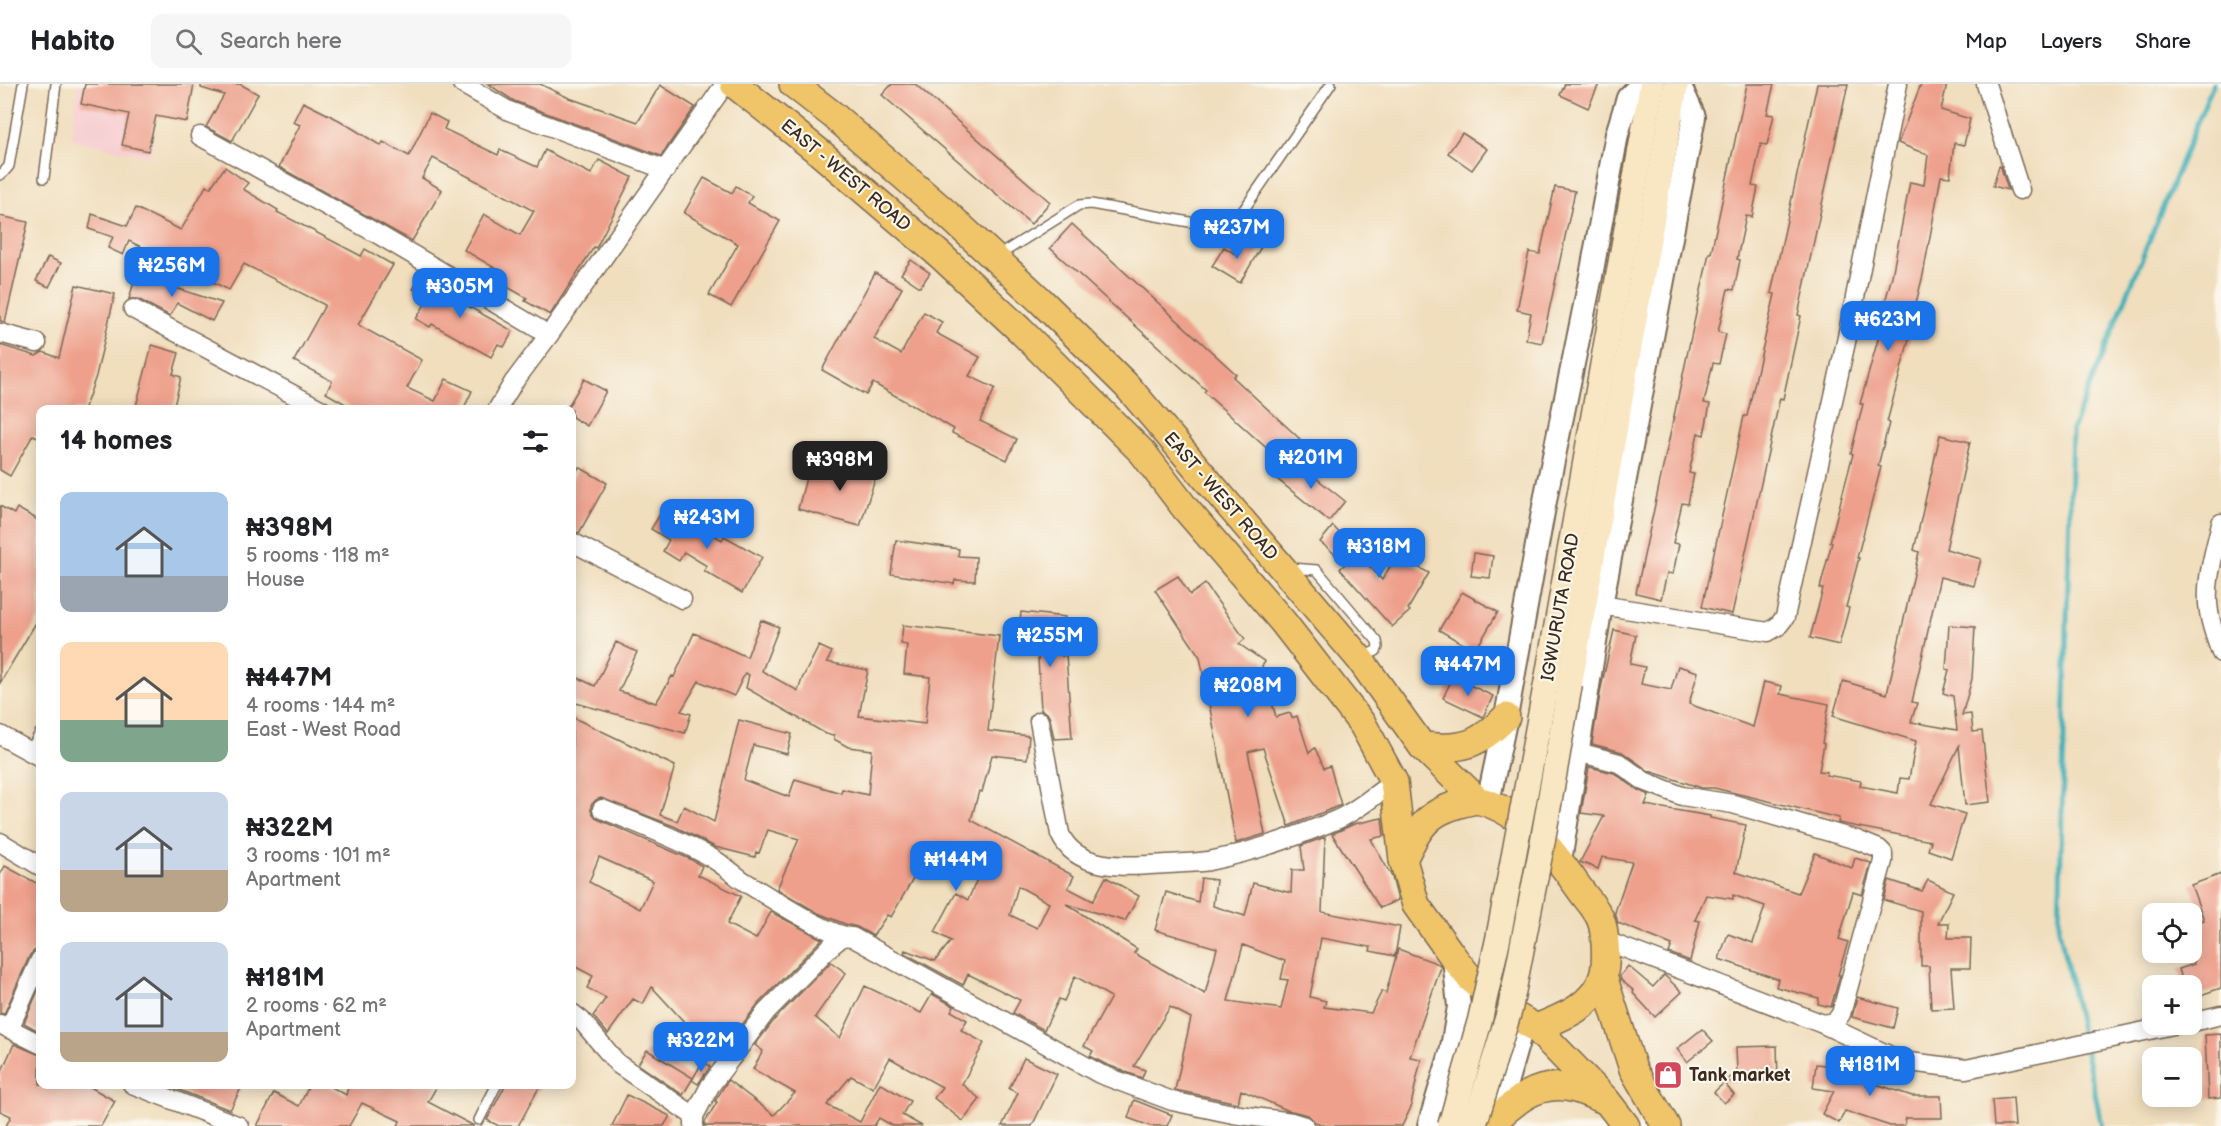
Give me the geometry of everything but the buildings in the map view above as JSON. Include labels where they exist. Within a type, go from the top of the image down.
[{"type":"main road","name":"EAST - WEST ROAD","points":[[734,84],[819,152],[941,256],[1020,330],[1143,453],[1185,508],[1283,622],[1363,725],[1394,782],[1403,860]]},
{"type":"main road","name":"EAST - WEST ROAD","points":[[793,84],[833,115],[994,258],[1127,386],[1359,658],[1422,746],[1483,801],[1512,813],[1534,832],[1560,861],[1600,919],[1605,940]]},
{"type":"main road","name":"IGWURUTA ROAD","points":[[1559,682],[1652,84]]},
{"type":"main road","name":"IGWURUTA ROAD","points":[[1450,1126],[1480,1020],[1559,682],[1677,84]]},
{"type":"main road","points":[[1143,453],[1164,430]]},
{"type":"main road","points":[[1488,1124],[1540,856],[1559,682]]},
{"type":"main road","points":[[1422,746],[1450,748],[1469,744],[1490,732],[1506,717]]},
{"type":"main road","points":[[1483,801],[1456,804],[1432,815],[1414,835],[1403,860],[1416,905],[1470,978],[1502,1008],[1530,1024],[1605,1100],[1626,1126]]},
{"type":"main road","points":[[1605,940],[1603,976],[1633,1069],[1666,1126]]},
{"type":"main road","points":[[1530,1024],[1570,1014],[1589,999],[1603,976]]},
{"type":"main road","points":[[1488,1124],[1523,1095],[1545,1087],[1567,1087],[1605,1100]]},
{"type":"street","points":[[462,84],[509,111],[666,170]]},
{"type":"street","points":[[500,405],[513,383],[725,84]]},
{"type":"street","points":[[1483,801],[1506,717],[1547,490],[1591,276],[1617,134],[1628,98],[1642,84]]},
{"type":"street","points":[[1560,861],[1601,605],[1694,117],[1677,84]]},
{"type":"street","points":[[1601,605],[1768,632],[1778,626],[1785,617],[1846,342],[1898,84]]},
{"type":"street","points":[[1986,84],[2020,190]]},
{"type":"street","points":[[200,136],[374,232],[549,335]]},
{"type":"street","points":[[133,309],[313,405]]},
{"type":"street","points":[[0,333],[37,343]]},
{"type":"street","points":[[2221,523],[2208,596],[2210,621],[2221,652]]},
{"type":"street","points":[[576,544],[682,599]]},
{"type":"street","points":[[1039,721],[1060,834],[1065,845],[1074,853],[1089,860],[1124,867],[1207,861],[1253,850],[1338,819],[1394,782]]},
{"type":"street","points":[[0,735],[35,754]]},
{"type":"street","points":[[1578,752],[1619,763],[1644,781],[1682,796],[1733,804],[1857,840],[1883,853],[1883,861],[1841,1014],[1835,1022],[1823,1024]]},
{"type":"street","points":[[602,809],[710,856],[742,879],[826,929],[842,937],[852,937],[1101,1074],[1172,1101],[1305,1126]]},
{"type":"street","points":[[0,842],[36,864]]},
{"type":"street","points":[[576,1016],[618,1064],[694,1121],[710,1086],[766,1012],[842,937]]},
{"type":"street","points":[[1605,940],[1823,1024],[1901,1061],[1966,1069],[2142,1032]]},
{"type":"street","points":[[1429,1126],[1451,1053],[1459,1006],[1454,958]]},
{"type":"street","points":[[36,968],[5,1026],[36,1042]]},
{"type":"street","points":[[2202,1020],[2221,1016]]},
{"type":"street","points":[[1488,1124],[1530,1024]]},
{"type":"street","points":[[145,1089],[239,1126]]},
{"type":"lane","points":[[0,175],[9,166],[23,84]]},
{"type":"lane","points":[[44,178],[56,84]]},
{"type":"lane","points":[[994,258],[1079,205],[1091,204],[1206,225],[1230,222],[1240,215],[1331,84]]},
{"type":"lane","points":[[479,1120],[494,1089]]},
{"type":"shaded area","points":[[78,84],[161,84],[150,157],[71,139]]},
{"type":"waterway","points":[[2102,1126],[2059,929],[2072,430],[2213,84]]},
{"type":"place","name":"Tank market","points":[[1668,1075]]}]
